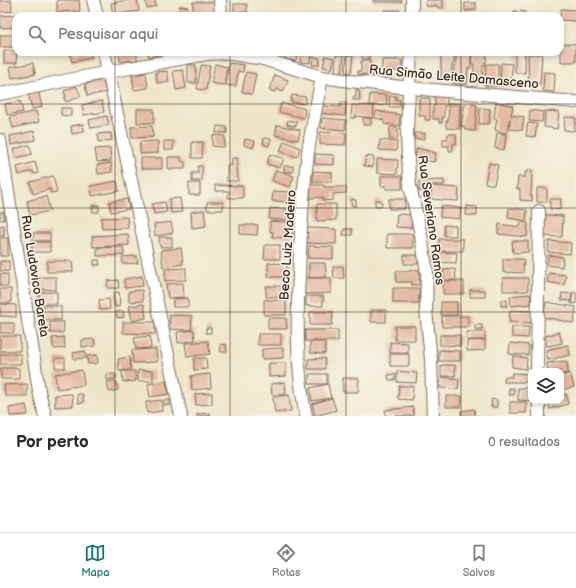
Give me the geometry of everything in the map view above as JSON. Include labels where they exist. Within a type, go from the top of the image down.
[{"type":"street","points":[[94,0],[96,12]]},
{"type":"street","points":[[220,0],[221,12]]},
{"type":"street","points":[[412,0],[412,12]]},
{"type":"street","points":[[105,56],[181,416]]},
{"type":"street","name":"Rua Simão Leite Damasceno","points":[[0,94],[196,56]]},
{"type":"street","name":"Rua Simão Leite Damasceno","points":[[247,56],[263,59],[322,77],[410,88],[576,102]]},
{"type":"street","name":"Rua Severiano Ramos","points":[[411,56],[407,130],[408,159],[410,186],[421,234],[427,273],[426,310],[433,416]]},
{"type":"street","name":"Beco Luiz Madeiro","points":[[306,416],[301,394],[297,317],[301,235],[310,140],[322,77]]},
{"type":"street","name":"Rua Ludovico Bareta","points":[[0,140],[39,391],[45,416]]},
{"type":"street","points":[[537,368],[539,211]]},
{"type":"street","points":[[539,404],[539,416]]},
{"type":"building","points":[[11,0],[12,11],[0,12],[0,1]]},
{"type":"building","points":[[57,0],[79,0],[80,11],[57,12]]},
{"type":"building","points":[[137,0],[139,11],[112,12],[111,3]]},
{"type":"building","points":[[145,0],[155,0],[156,6],[147,8]]},
{"type":"building","points":[[373,0],[402,0],[402,2],[373,2]]},
{"type":"building","points":[[426,0],[443,0],[443,8],[438,8],[438,6],[426,6]]},
{"type":"building","points":[[193,2],[215,2],[215,12],[193,12]]},
{"type":"building","points":[[465,3],[476,3],[476,10],[465,11]]},
{"type":"building","points":[[234,4],[247,4],[247,12],[234,12]]},
{"type":"building","points":[[180,6],[188,7],[187,12],[179,12]]},
{"type":"building","points":[[561,9],[576,10],[575,21],[564,20],[564,12],[561,12]]},
{"type":"building","points":[[384,10],[400,10],[400,12],[384,12]]},
{"type":"building","points":[[12,15],[12,27],[0,28],[0,16]]},
{"type":"building","points":[[0,35],[12,35],[12,47],[0,47]]},
{"type":"building","points":[[564,44],[576,44],[576,62],[561,62],[561,56],[564,56]]},
{"type":"building","points":[[4,51],[12,51],[12,56],[16,56],[17,63],[4,63]]},
{"type":"building","points":[[71,56],[91,56],[92,58],[72,62]]},
{"type":"building","points":[[119,56],[137,56],[137,60],[120,61]]},
{"type":"building","points":[[286,56],[297,56],[296,61],[285,59]]},
{"type":"building","points":[[301,56],[311,56],[310,63],[300,62]]},
{"type":"building","points":[[325,56],[334,58],[332,69],[323,67]]},
{"type":"building","points":[[336,56],[344,56],[342,72],[335,71]]},
{"type":"building","points":[[347,56],[353,56],[351,73],[345,72]]},
{"type":"building","points":[[362,56],[369,56],[369,59],[362,59]]},
{"type":"building","points":[[441,56],[454,56],[451,79],[441,79]]},
{"type":"building","points":[[456,56],[471,56],[471,68],[468,68],[467,84],[453,84],[454,66],[456,66]]},
{"type":"building","points":[[472,56],[487,56],[485,65],[483,65],[482,82],[473,82],[474,64],[471,64]]},
{"type":"building","points":[[515,56],[525,56],[525,73],[515,73]]},
{"type":"building","points":[[528,56],[542,56],[540,84],[529,84]]},
{"type":"building","points":[[313,57],[320,58],[319,65],[312,65]]},
{"type":"building","points":[[382,60],[402,60],[402,71],[382,70]]},
{"type":"building","points":[[361,61],[370,61],[369,75],[358,74],[358,71],[361,71]]},
{"type":"building","points":[[33,63],[35,74],[12,78],[10,67]]},
{"type":"building","points":[[229,63],[244,65],[243,72],[238,71],[236,86],[226,85]]},
{"type":"building","points":[[501,63],[512,64],[511,86],[500,86]]},
{"type":"building","points":[[215,64],[227,67],[224,85],[211,83]]},
{"type":"building","points":[[486,64],[498,64],[498,86],[485,86]]},
{"type":"building","points":[[188,65],[196,65],[196,83],[188,83]]},
{"type":"building","points":[[201,65],[210,66],[206,90],[197,89]]},
{"type":"building","points":[[183,70],[186,88],[176,90],[173,71]]},
{"type":"building","points":[[373,70],[382,70],[382,76],[373,76]]},
{"type":"building","points":[[167,71],[169,82],[157,83],[156,72]]},
{"type":"building","points":[[246,72],[256,74],[252,94],[242,92]]},
{"type":"building","points":[[544,72],[555,73],[554,92],[543,91]]},
{"type":"building","points":[[146,73],[148,88],[134,90],[132,75]]},
{"type":"building","points":[[275,75],[288,80],[283,92],[277,89],[275,92],[269,90]]},
{"type":"building","points":[[103,80],[106,92],[87,96],[85,84]]},
{"type":"building","points":[[76,86],[81,96],[66,102],[64,98],[66,97],[64,91]]},
{"type":"building","points":[[38,90],[42,107],[32,109],[28,93]]},
{"type":"building","points":[[356,90],[359,90],[360,100],[353,100],[353,97],[356,97]]},
{"type":"building","points":[[370,94],[387,95],[386,106],[369,105]]},
{"type":"building","points":[[292,95],[306,97],[305,104],[291,102]]},
{"type":"building","points":[[390,96],[396,96],[396,100],[400,100],[400,107],[389,107]]},
{"type":"building","points":[[435,96],[447,96],[447,106],[444,106],[444,118],[442,118],[442,123],[439,123],[439,119],[433,119]]},
{"type":"building","points":[[419,98],[430,98],[430,120],[425,120],[425,116],[419,116]]},
{"type":"building","points":[[20,101],[23,112],[7,115],[5,104]]},
{"type":"building","points":[[102,101],[104,112],[84,115],[82,105]]},
{"type":"building","points":[[341,102],[346,102],[345,116],[320,113],[321,106],[340,107]]},
{"type":"building","points":[[496,102],[513,106],[511,115],[524,117],[522,130],[509,129],[510,119],[506,133],[495,130],[497,119],[494,118]]},
{"type":"building","points":[[281,103],[305,109],[304,118],[279,112]]},
{"type":"building","points":[[449,104],[460,104],[459,129],[446,128]]},
{"type":"building","points":[[465,104],[477,105],[475,131],[465,130],[464,126],[461,126]]},
{"type":"building","points":[[352,105],[374,106],[373,118],[355,116],[355,118],[351,118]]},
{"type":"building","points":[[61,108],[71,108],[71,116],[61,115]]},
{"type":"building","points":[[480,108],[490,109],[489,124],[479,124]]},
{"type":"building","points":[[137,109],[154,109],[154,123],[137,123]]},
{"type":"building","points":[[530,110],[543,112],[542,122],[529,121]]},
{"type":"building","points":[[36,111],[39,122],[13,128],[10,117]]},
{"type":"building","points":[[376,111],[400,115],[399,126],[384,124],[384,120],[375,118]]},
{"type":"building","points":[[545,111],[559,112],[557,129],[544,127]]},
{"type":"building","points":[[107,116],[109,125],[91,128],[89,120]]},
{"type":"building","points":[[565,117],[576,118],[574,131],[564,130]]},
{"type":"building","points":[[322,118],[346,120],[345,130],[321,128]]},
{"type":"building","points":[[363,118],[371,118],[371,125],[363,125]]},
{"type":"building","points":[[288,120],[297,122],[296,126],[287,125]]},
{"type":"building","points":[[528,123],[537,124],[535,137],[526,136]]},
{"type":"building","points":[[83,124],[84,132],[72,134],[71,126]]},
{"type":"building","points":[[277,125],[300,130],[298,140],[275,135]]},
{"type":"building","points":[[152,126],[153,137],[132,138],[131,127]]},
{"type":"building","points":[[217,126],[227,127],[227,133],[216,133]]},
{"type":"building","points":[[390,127],[398,128],[397,140],[389,139]]},
{"type":"building","points":[[34,131],[35,140],[11,145],[10,136]]},
{"type":"building","points":[[320,132],[346,133],[345,145],[320,144]]},
{"type":"building","points":[[111,133],[112,140],[99,142],[98,134]]},
{"type":"building","points":[[414,133],[425,133],[425,139],[414,139]]},
{"type":"building","points":[[497,133],[506,134],[504,150],[495,148]]},
{"type":"building","points":[[448,134],[456,134],[456,144],[453,144],[452,151],[449,151],[449,146],[443,146],[443,139],[447,139]]},
{"type":"building","points":[[213,135],[225,136],[224,147],[212,146]]},
{"type":"building","points":[[264,138],[271,139],[269,146],[263,144]]},
{"type":"building","points":[[245,139],[255,141],[253,148],[244,145]]},
{"type":"building","points":[[380,140],[397,142],[396,151],[379,150]]},
{"type":"building","points":[[158,141],[158,153],[140,154],[140,142]]},
{"type":"building","points":[[164,141],[174,141],[173,150],[164,150]]},
{"type":"building","points":[[284,141],[300,148],[297,157],[280,151]]},
{"type":"building","points":[[192,142],[203,142],[202,158],[192,158]]},
{"type":"building","points":[[29,145],[32,154],[16,158],[14,149]]},
{"type":"building","points":[[110,148],[111,161],[97,162],[95,149]]},
{"type":"building","points":[[417,148],[436,153],[434,162],[415,158]]},
{"type":"building","points":[[270,154],[284,159],[280,168],[267,164]]},
{"type":"building","points":[[315,154],[334,155],[334,165],[315,164]]},
{"type":"building","points":[[366,156],[374,157],[373,167],[364,166]]},
{"type":"building","points":[[168,157],[181,157],[181,161],[185,162],[185,169],[168,169]]},
{"type":"building","points":[[141,158],[162,158],[162,169],[141,169]]},
{"type":"building","points":[[232,158],[237,158],[238,181],[227,181],[227,165],[232,165]]},
{"type":"building","points":[[377,159],[398,160],[397,174],[377,173]]},
{"type":"building","points":[[35,162],[38,173],[34,174],[33,171],[19,175],[17,167]]},
{"type":"building","points":[[111,163],[112,172],[98,174],[97,165]]},
{"type":"building","points":[[489,163],[498,165],[494,185],[485,183]]},
{"type":"building","points":[[198,166],[202,166],[202,181],[192,181],[192,173],[198,173]]},
{"type":"building","points":[[284,166],[293,166],[293,172],[284,172]]},
{"type":"building","points":[[276,170],[294,176],[290,187],[272,181]]},
{"type":"building","points":[[528,170],[532,170],[532,201],[520,200],[520,189],[517,189],[518,177],[525,177],[525,172],[528,172]]},
{"type":"building","points":[[313,171],[332,172],[332,182],[313,182]]},
{"type":"building","points":[[53,176],[57,192],[51,193],[50,189],[33,194],[30,182]]},
{"type":"building","points":[[381,176],[402,176],[402,189],[386,189],[386,186],[381,186]]},
{"type":"building","points":[[444,180],[444,185],[430,185],[430,191],[419,191],[419,181]]},
{"type":"building","points":[[117,181],[119,191],[92,196],[90,186]]},
{"type":"building","points":[[189,183],[200,183],[200,195],[189,195]]},
{"type":"building","points":[[215,185],[243,186],[243,198],[228,198],[229,191],[215,191]]},
{"type":"building","points":[[310,185],[324,185],[324,187],[346,187],[346,193],[333,194],[333,200],[323,201],[323,197],[310,198]]},
{"type":"building","points":[[432,186],[459,188],[458,201],[431,199]]},
{"type":"building","points":[[537,188],[547,188],[547,202],[537,202]]},
{"type":"building","points":[[273,191],[293,192],[292,202],[272,201]]},
{"type":"building","points":[[46,196],[50,211],[30,215],[27,201]]},
{"type":"building","points":[[180,198],[182,212],[171,213],[169,199]]},
{"type":"building","points":[[127,199],[129,209],[111,212],[109,202]]},
{"type":"building","points":[[352,199],[356,200],[356,206],[351,205]]},
{"type":"building","points":[[389,199],[405,199],[405,209],[389,209]]},
{"type":"building","points":[[550,199],[561,199],[560,210],[550,209]]},
{"type":"building","points":[[375,200],[381,200],[382,206],[375,206]]},
{"type":"building","points":[[165,202],[167,212],[154,214],[152,204]]},
{"type":"building","points":[[207,202],[223,202],[223,210],[207,210]]},
{"type":"building","points":[[317,204],[336,204],[336,220],[317,221]]},
{"type":"building","points":[[99,205],[99,212],[93,212],[92,206]]},
{"type":"building","points":[[441,206],[461,208],[459,219],[440,217]]},
{"type":"building","points":[[467,206],[477,207],[477,216],[466,215]]},
{"type":"building","points":[[270,208],[294,210],[293,221],[269,219]]},
{"type":"building","points":[[509,208],[527,210],[526,221],[508,218]]},
{"type":"building","points":[[204,210],[206,226],[192,228],[191,212]]},
{"type":"building","points":[[0,212],[4,212],[4,220],[0,220]]},
{"type":"building","points":[[397,214],[412,215],[411,228],[396,227]]},
{"type":"building","points":[[545,215],[563,216],[562,237],[543,236]]},
{"type":"building","points":[[127,217],[128,228],[102,229],[101,218]]},
{"type":"building","points":[[270,221],[293,223],[292,238],[272,237],[273,232],[270,232]]},
{"type":"building","points":[[171,222],[173,233],[155,236],[154,224]]},
{"type":"building","points":[[521,222],[528,223],[527,237],[498,234],[499,224],[520,227]]},
{"type":"building","points":[[4,225],[4,236],[0,236],[0,226]]},
{"type":"building","points":[[240,225],[258,225],[257,235],[240,234]]},
{"type":"building","points":[[444,225],[456,226],[456,236],[444,236]]},
{"type":"building","points":[[306,228],[336,229],[336,244],[306,243]]},
{"type":"building","points":[[344,229],[352,229],[352,235],[343,235]]},
{"type":"building","points":[[33,233],[50,233],[50,241],[33,241]]},
{"type":"building","points":[[128,234],[129,245],[93,247],[92,236]]},
{"type":"building","points":[[387,234],[413,234],[413,248],[387,248]]},
{"type":"building","points":[[159,237],[172,237],[172,247],[160,247]]},
{"type":"building","points":[[0,238],[8,238],[8,256],[0,256]]},
{"type":"building","points":[[439,239],[463,239],[463,251],[439,251]]},
{"type":"building","points":[[512,241],[528,241],[528,252],[513,253]]},
{"type":"building","points":[[549,241],[571,243],[570,254],[548,252]]},
{"type":"building","points":[[32,242],[50,242],[50,252],[32,252]]},
{"type":"building","points":[[265,245],[280,245],[280,259],[264,259]]},
{"type":"building","points":[[309,246],[333,247],[333,259],[308,258]]},
{"type":"building","points":[[123,247],[124,255],[97,256],[97,248]]},
{"type":"building","points":[[181,248],[183,264],[163,267],[161,250]]},
{"type":"building","points":[[434,252],[457,253],[456,263],[434,262]]},
{"type":"building","points":[[404,255],[418,255],[418,264],[404,264]]},
{"type":"building","points":[[548,255],[563,257],[562,267],[547,265]]},
{"type":"building","points":[[137,256],[138,263],[123,264],[122,257]]},
{"type":"building","points":[[503,259],[524,259],[523,273],[503,272]]},
{"type":"building","points":[[94,260],[99,260],[100,265],[94,265]]},
{"type":"building","points":[[0,261],[9,261],[9,271],[0,271]]},
{"type":"building","points":[[47,261],[72,261],[73,272],[47,272]]},
{"type":"building","points":[[268,263],[287,264],[287,277],[268,277]]},
{"type":"building","points":[[309,263],[325,263],[326,277],[309,278]]},
{"type":"building","points":[[343,266],[344,278],[334,278],[333,267]]},
{"type":"building","points":[[186,268],[186,280],[165,281],[165,269]]},
{"type":"building","points":[[455,269],[456,280],[444,280],[443,270]]},
{"type":"building","points":[[419,270],[419,285],[412,285],[412,282],[396,282],[396,271]]},
{"type":"building","points":[[549,273],[566,275],[564,285],[547,282]]},
{"type":"building","points":[[0,274],[8,274],[8,286],[0,286]]},
{"type":"building","points":[[142,276],[143,286],[125,288],[124,279]]},
{"type":"building","points":[[38,277],[56,277],[56,290],[38,289]]},
{"type":"building","points":[[304,278],[331,278],[331,293],[305,294]]},
{"type":"building","points":[[503,278],[528,278],[528,291],[503,291]]},
{"type":"building","points":[[118,280],[119,288],[108,288],[107,281]]},
{"type":"building","points":[[443,281],[464,281],[464,294],[443,294]]},
{"type":"building","points":[[183,283],[184,297],[168,298],[166,284]]},
{"type":"building","points":[[266,286],[285,286],[285,297],[266,297]]},
{"type":"building","points":[[393,288],[419,288],[419,303],[393,303]]},
{"type":"building","points":[[0,289],[11,289],[11,303],[0,303]]},
{"type":"building","points":[[142,290],[143,301],[129,302],[129,291]]},
{"type":"building","points":[[470,290],[485,290],[485,297],[470,297]]},
{"type":"building","points":[[39,292],[57,292],[57,304],[39,304]]},
{"type":"building","points":[[119,292],[120,306],[115,307],[113,293]]},
{"type":"building","points":[[573,292],[576,293],[576,304],[571,303]]},
{"type":"building","points":[[562,293],[572,294],[571,301],[561,300]]},
{"type":"building","points":[[530,294],[531,304],[511,306],[510,296]]},
{"type":"building","points":[[306,296],[323,296],[323,306],[306,306]]},
{"type":"building","points":[[188,298],[188,307],[173,307],[173,299]]},
{"type":"building","points":[[109,299],[110,309],[100,310],[99,300]]},
{"type":"building","points":[[264,300],[286,300],[286,315],[264,315]]},
{"type":"building","points":[[501,300],[507,300],[507,306],[501,306]]},
{"type":"building","points":[[441,302],[457,302],[457,315],[441,315]]},
{"type":"building","points":[[546,302],[576,307],[574,323],[543,317]]},
{"type":"building","points":[[0,304],[16,305],[16,317],[0,316]]},
{"type":"building","points":[[144,304],[146,318],[132,321],[129,306]]},
{"type":"building","points":[[43,306],[61,306],[61,320],[43,320]]},
{"type":"building","points":[[371,310],[386,310],[386,322],[371,322]]},
{"type":"building","points":[[510,310],[532,311],[531,323],[509,322]]},
{"type":"building","points":[[123,311],[124,317],[117,318],[116,312]]},
{"type":"building","points":[[310,312],[333,312],[332,325],[310,325]]},
{"type":"building","points":[[170,315],[192,316],[191,330],[169,329]]},
{"type":"building","points":[[442,316],[468,316],[468,327],[442,327]]},
{"type":"building","points":[[268,318],[286,318],[287,329],[268,329]]},
{"type":"building","points":[[50,322],[64,322],[63,333],[50,333]]},
{"type":"building","points":[[123,322],[155,322],[155,334],[123,333]]},
{"type":"building","points":[[0,323],[14,323],[14,333],[0,333]]},
{"type":"building","points":[[475,325],[482,325],[482,329],[475,329]]},
{"type":"building","points":[[395,326],[415,326],[415,340],[395,340]]},
{"type":"building","points":[[512,327],[529,327],[528,338],[512,337]]},
{"type":"building","points":[[206,328],[211,328],[211,333],[206,333]]},
{"type":"building","points":[[194,330],[195,340],[178,343],[177,332]]},
{"type":"building","points":[[305,330],[338,330],[338,341],[305,341]]},
{"type":"building","points":[[467,332],[485,332],[485,340],[467,340]]},
{"type":"building","points":[[559,332],[562,343],[547,346],[545,336]]},
{"type":"building","points":[[258,334],[281,334],[281,345],[258,345]]},
{"type":"building","points":[[440,335],[460,335],[460,346],[440,345]]},
{"type":"building","points":[[0,336],[20,336],[20,351],[0,351]]},
{"type":"building","points":[[150,336],[151,348],[136,349],[134,338]]},
{"type":"building","points":[[64,337],[65,348],[54,349],[52,338]]},
{"type":"building","points":[[94,339],[95,346],[82,347],[82,340]]},
{"type":"building","points":[[485,340],[485,350],[467,351],[467,341]]},
{"type":"building","points":[[208,341],[210,354],[187,357],[185,343]]},
{"type":"building","points":[[310,342],[325,342],[325,354],[310,353]]},
{"type":"building","points":[[390,342],[408,343],[408,353],[390,353]]},
{"type":"building","points":[[510,343],[529,345],[528,355],[509,354]]},
{"type":"building","points":[[226,344],[227,352],[221,352],[220,345]]},
{"type":"building","points":[[568,345],[570,355],[548,360],[546,350]]},
{"type":"building","points":[[283,348],[283,358],[262,359],[262,349]]},
{"type":"building","points":[[156,349],[157,362],[133,363],[132,350]]},
{"type":"building","points":[[439,350],[460,351],[460,361],[439,361]]},
{"type":"building","points":[[85,351],[86,358],[74,359],[73,353]]},
{"type":"building","points":[[0,354],[21,354],[21,364],[0,364]]},
{"type":"building","points":[[390,354],[409,354],[409,366],[390,366]]},
{"type":"building","points":[[97,355],[98,363],[88,364],[87,356]]},
{"type":"building","points":[[513,356],[527,358],[526,369],[512,367]]},
{"type":"building","points":[[130,357],[131,370],[119,371],[118,359]]},
{"type":"building","points":[[55,358],[65,358],[65,368],[55,368]]},
{"type":"building","points":[[194,358],[206,358],[207,369],[194,370]]},
{"type":"building","points":[[325,358],[325,369],[308,369],[308,359]]},
{"type":"building","points":[[567,361],[568,373],[564,374],[564,368],[548,368],[547,363]]},
{"type":"building","points":[[269,363],[286,363],[286,376],[269,377]]},
{"type":"building","points":[[441,365],[455,365],[455,376],[441,376]]},
{"type":"building","points":[[1,368],[19,368],[19,379],[1,379]]},
{"type":"building","points":[[82,370],[84,385],[57,389],[55,374]]},
{"type":"building","points":[[138,370],[153,371],[153,381],[138,381]]},
{"type":"building","points":[[122,371],[135,371],[136,381],[123,382]]},
{"type":"building","points":[[397,371],[417,373],[416,383],[397,382]]},
{"type":"building","points":[[512,373],[528,374],[528,382],[504,382],[505,377],[512,377]]},
{"type":"building","points":[[570,373],[574,387],[564,389],[564,375]]},
{"type":"building","points":[[107,374],[115,374],[115,379],[107,380]]},
{"type":"building","points":[[210,374],[211,388],[192,390],[191,376]]},
{"type":"building","points":[[309,374],[327,374],[327,384],[309,384]]},
{"type":"building","points":[[395,374],[395,380],[389,380],[388,375]]},
{"type":"building","points":[[441,377],[459,379],[458,389],[440,388]]},
{"type":"building","points":[[343,378],[359,378],[358,392],[343,392]]},
{"type":"building","points":[[116,381],[118,390],[109,392],[107,382]]},
{"type":"building","points":[[166,381],[169,394],[150,397],[148,384]]},
{"type":"building","points":[[285,382],[286,394],[272,395],[271,384]]},
{"type":"building","points":[[27,384],[27,396],[5,396],[4,385]]},
{"type":"building","points":[[328,384],[331,398],[312,401],[310,388]]},
{"type":"building","points":[[399,386],[413,386],[412,400],[398,399]]},
{"type":"building","points":[[509,388],[514,388],[514,395],[509,395]]},
{"type":"building","points":[[518,388],[528,388],[528,401],[518,400]]},
{"type":"building","points":[[212,393],[212,404],[196,405],[195,394]]},
{"type":"building","points":[[72,394],[73,406],[55,407],[55,395]]},
{"type":"building","points":[[77,394],[83,394],[83,403],[78,403]]},
{"type":"building","points":[[564,394],[566,394],[568,404],[550,409],[549,404],[564,404]]},
{"type":"building","points":[[289,395],[291,411],[275,413],[273,397]]},
{"type":"building","points":[[446,396],[462,396],[461,407],[446,407]]},
{"type":"building","points":[[332,398],[336,410],[315,416],[312,404]]},
{"type":"building","points":[[492,399],[497,400],[497,407],[491,407]]},
{"type":"building","points":[[161,400],[162,411],[147,413],[146,402]]},
{"type":"building","points":[[163,400],[170,400],[170,405],[164,405]]},
{"type":"building","points":[[510,402],[526,402],[526,413],[510,413]]},
{"type":"building","points":[[26,405],[28,415],[10,416],[9,408]]},
{"type":"building","points":[[413,407],[414,416],[386,416],[385,410]]},
{"type":"building","points":[[474,409],[475,416],[461,416],[461,411]]},
{"type":"building","points":[[210,413],[210,416],[197,416],[197,414]]}]
